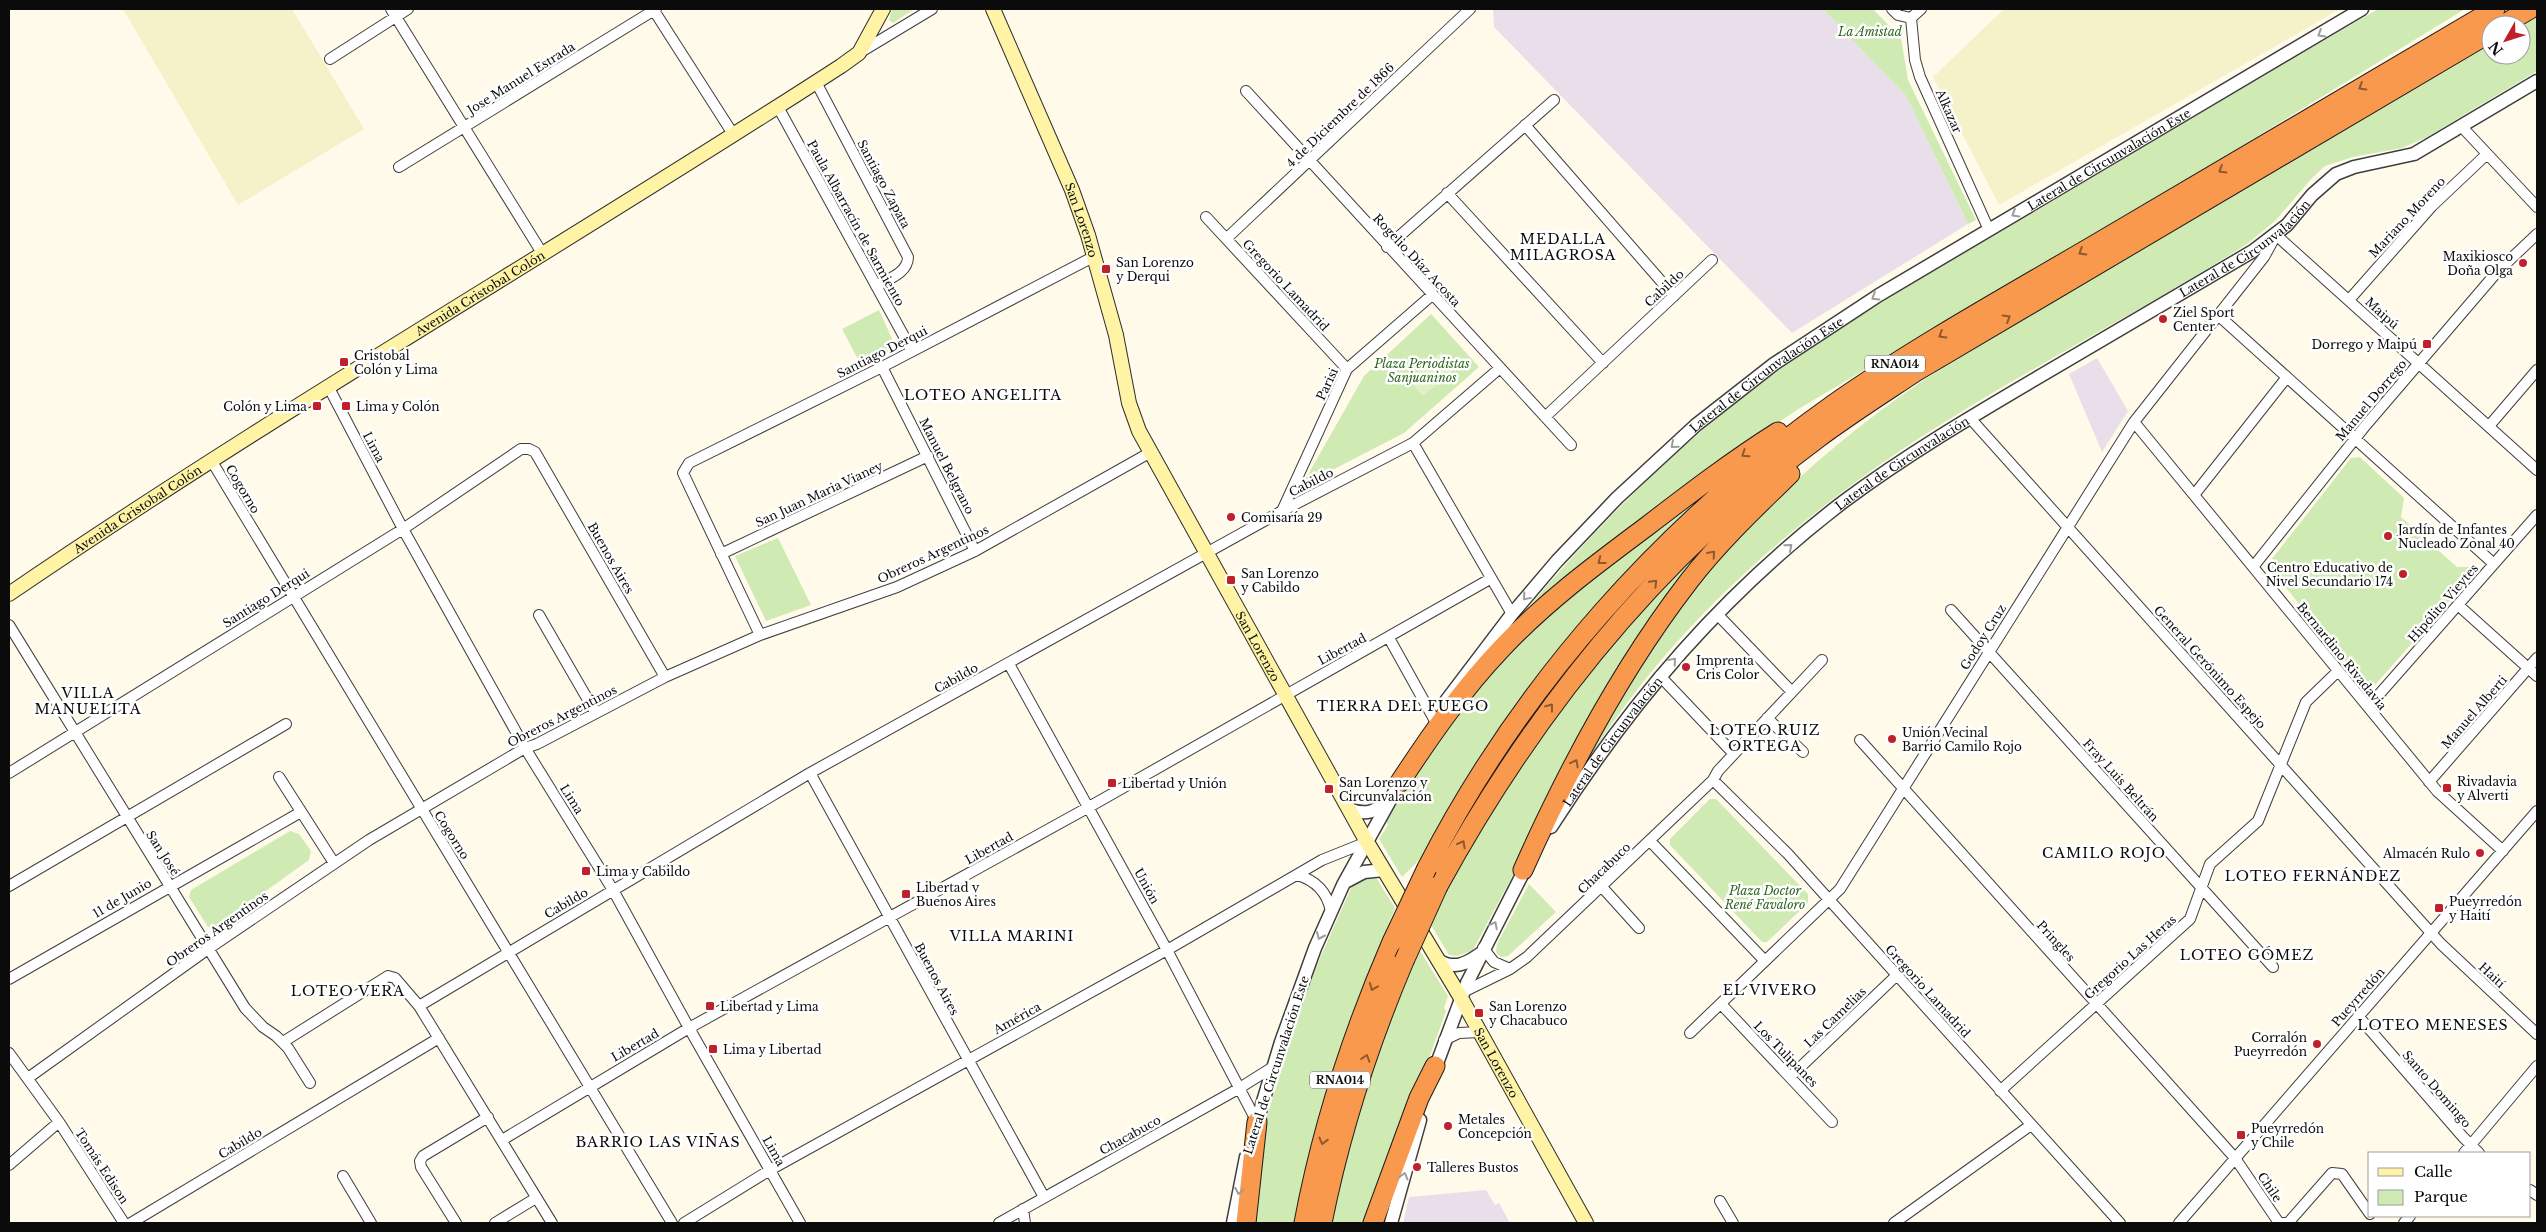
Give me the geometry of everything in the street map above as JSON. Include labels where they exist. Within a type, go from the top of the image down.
[{"type":"highway","points":[[2392,70],[2477,9]]},
{"type":"highway","name":"RNA014","points":[[2516,15],[2530,9]]},
{"type":"highway","points":[[2518,15],[2534,9]]},
{"type":"highway","name":"RNA014","points":[[1304,1223],[1322,1145],[1344,1068],[1362,1015],[1392,942],[1427,868],[1471,792],[1521,716],[1572,649],[1628,584],[1690,521],[1750,468],[1815,418],[1892,366],[2392,70],[2481,30]]},
{"type":"highway","name":"RNA014","points":[[1322,1223],[1337,1155],[1361,1074],[1404,961],[1438,886],[1482,809],[1522,745],[1579,669],[1645,592],[1710,528],[1770,476],[1838,423],[1915,372],[2481,33]]},
{"type":"highway","points":[[1400,782],[1435,729],[1463,692],[1500,650],[1548,603],[1719,472],[1784,428],[1892,366]]},
{"type":"highway","points":[[1524,870],[1550,811],[1610,700],[1648,639],[1690,580],[1742,521],[1798,467],[1915,372]]},
{"type":"highway","points":[[1373,1223],[1419,1098],[1435,1066]]},
{"type":"highway","points":[[1246,1223],[1258,1122]]},
{"type":"main road","name":"Avenida Cristobal Colón","points":[[9,594],[211,460],[816,82],[859,53],[883,9]]},
{"type":"main road","name":"San Lorenzo","points":[[993,9],[1072,190],[1095,256],[1116,335],[1129,404],[1151,452],[1367,842],[1438,960],[1462,995],[1480,1032],[1586,1223]]},
{"type":"street","points":[[330,59],[393,13],[408,9]]},
{"type":"street","points":[[654,9],[733,134]]},
{"type":"street","name":"Jose Manuel Estrada","points":[[399,167],[654,9]]},
{"type":"street","points":[[859,53],[932,9]]},
{"type":"street","name":"4 de Diciembre de 1866","points":[[1226,238],[1310,162],[1470,9]]},
{"type":"street","points":[[1892,9],[1898,15],[1911,18],[1921,9]]},
{"type":"street","name":"Lateral de Circunvalación Este","points":[[1233,1223],[1242,1175],[1273,1067],[1299,989],[1331,911],[1385,812],[1389,799],[1434,719],[1458,684],[1512,614],[1557,560],[1617,498],[1696,426],[1774,364],[1827,327],[2362,9]]},
{"type":"street","points":[[393,13],[542,253]]},
{"type":"street","name":"Alkazar","points":[[1911,18],[1915,60],[1920,77],[1989,230]]},
{"type":"street","name":"Lateral de Circunvalación","points":[[1391,1223],[1444,1040],[1482,951],[1524,870],[1596,759],[1660,676],[1717,614],[1786,550],[1881,474],[1970,418],[2276,235],[2312,195],[2336,174],[2354,167],[2414,154],[2537,81]]},
{"type":"street","name":"Santiago Zapata","points":[[816,82],[908,257],[908,264],[903,270],[876,286]]},
{"type":"street","name":"Rogelio Díaz Acosta","points":[[1246,91],[1571,445]]},
{"type":"street","points":[[1387,246],[1554,100]]},
{"type":"street","name":"Paula Albarracín de Sarmiento","points":[[778,107],[912,351]]},
{"type":"street","points":[[1525,125],[1674,296]]},
{"type":"street","points":[[2462,127],[2537,207]]},
{"type":"street","name":"Mariano Moreno","points":[[2349,300],[2432,206],[2487,154]]},
{"type":"street","points":[[1447,193],[1603,363]]},
{"type":"street","name":"Gregorio Lamadrid","points":[[1206,217],[1347,369]]},
{"type":"street","name":"Manuel Dorrego","points":[[2253,567],[2355,438],[2498,272],[2537,234]]},
{"type":"street","name":"Maipú","points":[[2276,235],[2537,470]]},
{"type":"street","name":"Godoy Cruz","points":[[1690,1033],[1840,889],[2134,422],[2264,258],[2276,235]]},
{"type":"street","name":"Santiago Derqui","points":[[721,554],[683,473],[689,463],[882,367],[1095,256]]},
{"type":"street","name":"Cabildo","points":[[1546,418],[1712,260]]},
{"type":"street","name":"Parisi","points":[[1282,511],[1347,369],[1432,295]]},
{"type":"street","points":[[2218,315],[2494,564]]},
{"type":"street","name":"Manuel Belgrano","points":[[882,367],[975,550]]},
{"type":"street","name":"Cabildo","points":[[419,1006],[810,772],[1009,664],[1282,511],[1413,443],[1500,368]]},
{"type":"street","points":[[2489,426],[2537,370]]},
{"type":"street","points":[[2194,495],[2287,377]]},
{"type":"street","name":"Lima","points":[[328,386],[403,529],[525,748],[613,890],[800,1223]]},
{"type":"street","name":"General Gerónimo Espejo","points":[[1970,418],[2431,933]]},
{"type":"street","name":"Bernardino Rivadavia","points":[[2134,422],[2429,782],[2503,851]]},
{"type":"street","points":[[1413,443],[1490,579],[1512,614]]},
{"type":"street","name":"Santiago Derqui","points":[[9,773],[403,529],[521,448],[535,452]]},
{"type":"street","name":"Buenos Aires","points":[[535,452],[665,677]]},
{"type":"street","name":"Obreros Argentinos","points":[[28,1078],[334,863],[420,808],[525,748],[538,744],[595,712],[665,677],[760,635],[897,587],[975,550],[1151,452]]},
{"type":"street","name":"San Juan Maria Vianey","points":[[721,554],[928,456]]},
{"type":"street","name":"Cogorno","points":[[211,460],[420,808],[510,950],[672,1223]]},
{"type":"street","name":"Hipólito Vieytes","points":[[2368,707],[2537,514]]},
{"type":"street","points":[[721,554],[760,635]]},
{"type":"street","name":"Libertad","points":[[502,1140],[590,1085],[689,1028],[1089,807],[1490,579]]},
{"type":"street","points":[[2458,605],[2537,676]]},
{"type":"street","name":"Fray Luis Beltrán","points":[[1951,610],[2273,967]]},
{"type":"street","points":[[539,614],[595,712]]},
{"type":"street","points":[[1717,614],[1792,692]]},
{"type":"street","name":"San José","points":[[9,625],[125,817],[170,885],[245,1008],[263,1027],[283,1042],[310,1082]]},
{"type":"street","points":[[1389,638],[1434,719]]},
{"type":"street","name":"Manuel Alberti","points":[[2429,782],[2537,658]]},
{"type":"street","name":"Chacabuco","points":[[1462,995],[1510,969],[1527,957],[1713,780],[1718,771],[1822,660]]},
{"type":"street","name":"Unión","points":[[1009,664],[1167,950],[1238,1089],[1258,1122]]},
{"type":"street","name":"Gregorio Las Heras","points":[[2000,1091],[2190,920],[2210,864],[2258,820],[2306,702],[2338,671]]},
{"type":"street","points":[[1660,676],[1734,754]]},
{"type":"street","points":[[1767,718],[1803,752]]},
{"type":"street","points":[[9,886],[286,724]]},
{"type":"street","name":"Pringles","points":[[1860,740],[2235,1158]]},
{"type":"street","name":"Buenos Aires","points":[[810,772],[966,1060],[1044,1196]]},
{"type":"street","points":[[279,777],[334,863]]},
{"type":"street","name":"Gregorio Lamadrid","points":[[1713,780],[1788,854],[2120,1223]]},
{"type":"street","points":[[1349,809],[1359,813],[1370,813],[1389,799]]},
{"type":"street","name":"Pueyrredón","points":[[2179,1223],[2537,811]]},
{"type":"street","name":"11 de Junio","points":[[9,979],[170,885],[301,812]]},
{"type":"street","points":[[1650,841],[1765,962]]},
{"type":"street","name":"América","points":[[684,1223],[770,1170],[1167,950],[1297,875],[1342,850],[1367,842]]},
{"type":"street","points":[[1344,885],[1360,873],[1384,870]]},
{"type":"street","points":[[1297,875],[1315,883],[1328,900],[1331,911]]},
{"type":"street","points":[[1602,887],[1640,928]]},
{"type":"street","name":"Haití","points":[[2431,933],[2537,1034]]},
{"type":"street","points":[[1438,960],[1446,965],[1456,966],[1482,951],[1494,962],[1510,969]]},
{"type":"street","name":"Las Camelias","points":[[1790,1077],[1897,975]]},
{"type":"street","points":[[283,1042],[388,976],[395,978],[419,1006],[552,1223]]},
{"type":"street","name":"Los Tulipanes","points":[[1721,1004],[1832,1122]]},
{"type":"street","name":"Santo Domingo","points":[[2358,1016],[2467,1149]]},
{"type":"street","points":[[1444,1040],[1459,1033],[1480,1032]]},
{"type":"street","name":"Cabildo","points":[[131,1223],[439,1038]]},
{"type":"street","name":"Tomás Edison","points":[[9,1053],[59,1122],[124,1223]]},
{"type":"street","points":[[2467,1149],[2537,1066]]},
{"type":"street","name":"Chacabuco","points":[[999,1223],[1044,1196],[1238,1089],[1273,1067]]},
{"type":"street","points":[[456,1223],[421,1168],[420,1161],[423,1156],[488,1117]]},
{"type":"street","name":"Tomás Edison","points":[[9,1165],[59,1122]]},
{"type":"street","points":[[1894,1223],[2031,1125]]},
{"type":"street","name":"Chile","points":[[2235,1158],[2280,1223],[2288,1223]]},
{"type":"street","points":[[2288,1223],[2332,1173],[2342,1174],[2368,1212]]},
{"type":"street","points":[[343,1176],[371,1223]]},
{"type":"street","points":[[496,1223],[536,1198]]},
{"type":"street","points":[[1720,1201],[1732,1223]]},
{"type":"street","points":[[1023,1209],[1024,1223]]},
{"type":"shaded area","points":[[123,9],[292,9],[364,129],[238,205]]},
{"type":"shaded area","points":[[1493,9],[1823,9],[1906,96],[1968,224],[1792,333],[1494,27]]},
{"type":"shaded area","points":[[2004,9],[2340,9],[1999,205],[1933,77]]},
{"type":"shaded area","points":[[2097,358],[2128,411],[2102,452],[2069,374]]},
{"type":"shaded area","points":[[1486,1190],[1495,1205],[1499,1203],[1510,1223],[1403,1223],[1409,1197]]},
{"type":"green space","points":[[892,9],[914,9],[893,23],[889,20]]},
{"type":"green space","name":"La Amistad","points":[[1823,9],[1873,9],[1901,38],[1908,80],[1976,220],[1968,224],[1906,96]]},
{"type":"green space","points":[[2378,9],[2465,9],[2163,194],[1800,408],[1742,446],[1510,629],[1579,550],[1627,499],[1705,428],[1778,371],[1895,294]]},
{"type":"green space","points":[[2537,17],[2537,71],[2427,137],[2402,148],[2353,157],[2325,166],[2312,178],[2275,221],[2247,244],[2199,274],[2003,387],[1907,446],[1801,524],[1743,574],[1689,628],[1610,726],[1566,797],[1562,795],[1628,682],[1668,623],[1743,533],[1805,472],[1838,444],[1908,391],[1945,366],[2481,49],[2481,65],[2531,65],[2531,20]]},
{"type":"green space","points":[[879,310],[894,343],[889,353],[860,363],[842,329]]},
{"type":"green space","name":"Plaza Periodistas Sanjuaninos","points":[[1431,314],[1479,367],[1404,433],[1305,484],[1305,480],[1364,376]]},
{"type":"green space","points":[[1441,352],[1455,369],[1423,396],[1409,380]]},
{"type":"green space","points":[[2360,457],[2404,498],[2401,517],[2457,567],[2476,567],[2476,571],[2374,686],[2365,686],[2271,569],[2271,560],[2351,458]]},
{"type":"green space","points":[[1726,476],[1622,576],[1548,664],[1517,705],[1459,793],[1421,858],[1402,877],[1379,839],[1388,825],[1386,821],[1451,714],[1542,613]]},
{"type":"green space","points":[[1745,507],[1559,788],[1470,956],[1468,952],[1457,956],[1449,955],[1431,925],[1465,856],[1505,791],[1564,704],[1603,655],[1662,590]]},
{"type":"green space","points":[[778,538],[811,605],[766,621],[735,556]]},
{"type":"green space","name":"Plaza Doctor René Favaloro","points":[[1710,799],[1716,799],[1808,894],[1808,903],[1767,942],[1762,942],[1670,845],[1670,839]]},
{"type":"green space","points":[[290,831],[299,834],[311,851],[309,860],[216,927],[208,927],[189,897],[191,890]]},
{"type":"green space","points":[[1368,878],[1377,879],[1395,908],[1350,1022],[1328,1087],[1294,1223],[1250,1223],[1264,1126],[1296,1022],[1317,965],[1352,886]]},
{"type":"green space","points":[[1529,884],[1556,912],[1508,956],[1501,957],[1496,952],[1497,944]]},
{"type":"green space","points":[[1420,951],[1448,996],[1444,1008],[1446,1011],[1370,1223],[1332,1223],[1348,1153],[1379,1050],[1391,1017]]},
{"type":"place","name":"Maxikiosco Doña Olga","points":[[2523,263]]},
{"type":"place","name":"San Lorenzo y Derqui","points":[[1106,269]]},
{"type":"place","name":"Ziel Sport Center","points":[[2163,319]]},
{"type":"place","name":"Dorrego y Maipú","points":[[2427,344]]},
{"type":"place","name":"Cristobal Colón y Lima","points":[[344,362]]},
{"type":"place","name":"Colón y Lima","points":[[317,406]]},
{"type":"place","name":"Lima y Colón","points":[[346,406]]},
{"type":"place","name":"Comisaría 29","points":[[1231,517]]},
{"type":"place","name":"Jardín de Infantes Nucleado Zonal 40","points":[[2388,536]]},
{"type":"place","name":"Centro Educativo de Nivel Secundario 174","points":[[2403,574]]},
{"type":"place","name":"San Lorenzo y Cabildo","points":[[1231,580]]},
{"type":"place","name":"Imprenta Cris Color","points":[[1686,667]]},
{"type":"place","name":"Unión Vecinal Barrio Camilo Rojo","points":[[1892,739]]},
{"type":"place","name":"Libertad y Unión","points":[[1112,783]]},
{"type":"place","name":"Rivadavia y Alverti","points":[[2447,788]]},
{"type":"place","name":"San Lorenzo y Circunvalación","points":[[1329,789]]},
{"type":"place","name":"Almacén Rulo","points":[[2480,853]]},
{"type":"place","name":"Lima y Cabildo","points":[[586,871]]},
{"type":"place","name":"Libertad y Buenos Aires","points":[[906,894]]},
{"type":"place","name":"Pueyrredón y Haití","points":[[2439,908]]},
{"type":"place","name":"Libertad y Lima","points":[[710,1006]]},
{"type":"place","name":"San Lorenzo y Chacabuco","points":[[1479,1013]]},
{"type":"place","name":"Corralón Pueyrredón","points":[[2317,1044]]},
{"type":"place","name":"Lima y Libertad","points":[[713,1049]]},
{"type":"place","name":"Metales Concepción","points":[[1448,1126]]},
{"type":"place","name":"Pueyrredón y Chile","points":[[2241,1135]]},
{"type":"place","name":"Talleres Bustos","points":[[1417,1167]]},
{"type":"district","name":"MEDALLA MILAGROSA","points":[[1563,248]]},
{"type":"district","name":"LOTEO ANGELITA","points":[[983,395]]},
{"type":"district","name":"VILLA MANUELITA","points":[[88,702]]},
{"type":"district","name":"TIERRA DEL FUEGO","points":[[1403,706]]},
{"type":"district","name":"LOTEO RUIZ ORTEGA","points":[[1765,738]]},
{"type":"district","name":"CAMILO ROJO","points":[[2104,853]]},
{"type":"district","name":"LOTEO FERNÁNDEZ","points":[[2313,876]]},
{"type":"district","name":"VILLA MARINI","points":[[1012,936]]},
{"type":"district","name":"LOTEO GÓMEZ","points":[[2247,955]]},
{"type":"district","name":"EL VIVERO","points":[[1770,990]]},
{"type":"district","name":"LOTEO VERA","points":[[348,991]]},
{"type":"district","name":"LOTEO MENESES","points":[[2433,1025]]},
{"type":"district","name":"BARRIO LAS VIÑAS","points":[[658,1142]]}]
